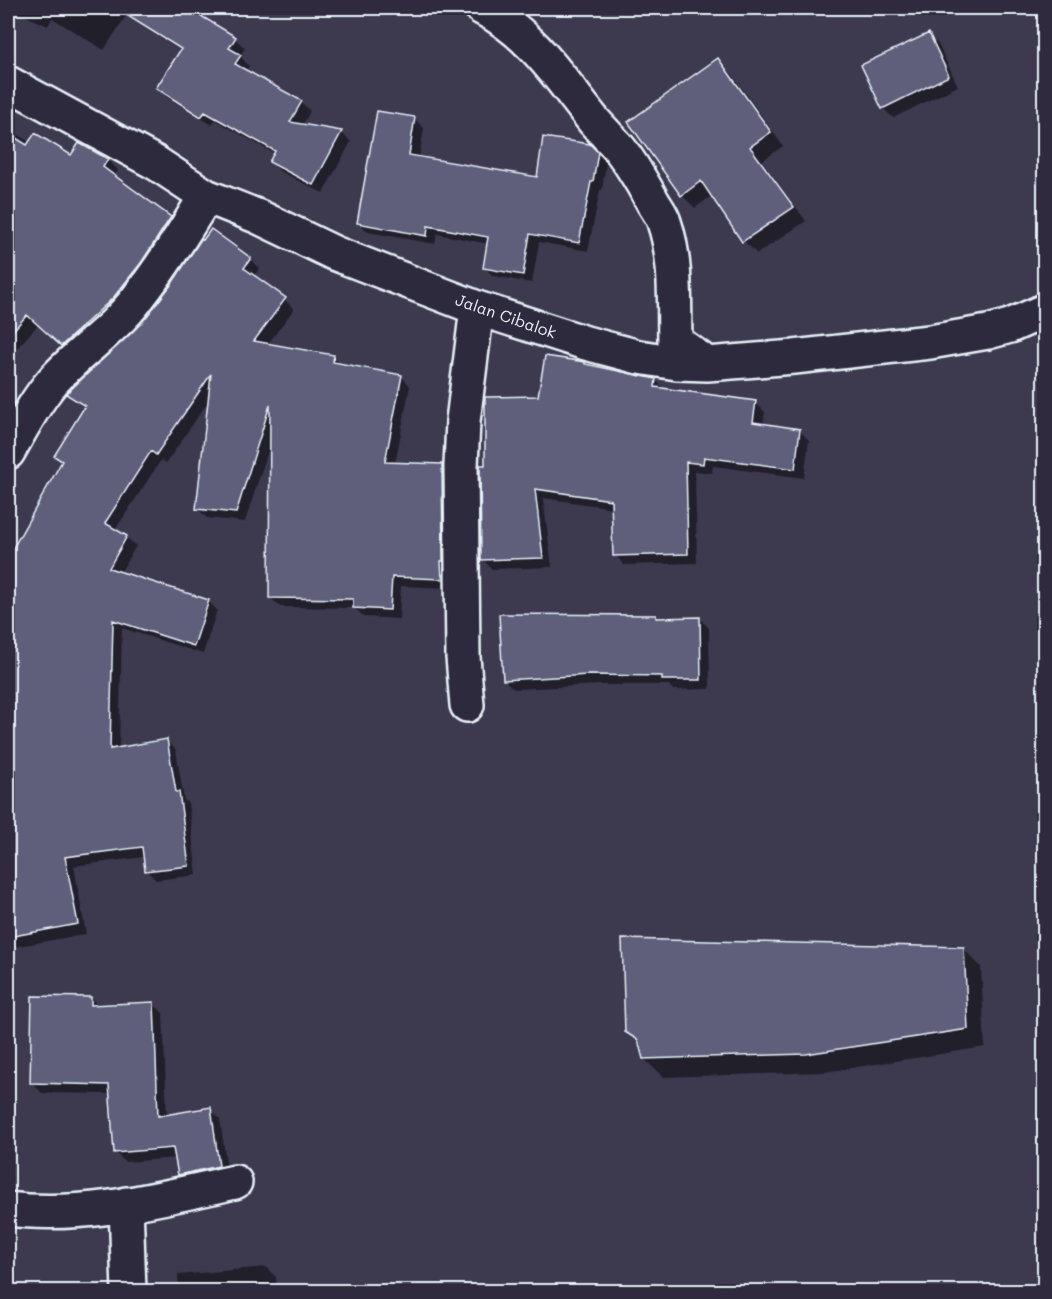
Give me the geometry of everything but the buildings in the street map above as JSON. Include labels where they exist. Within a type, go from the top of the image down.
[{"type":"street","points":[[482,8],[519,31],[543,57],[620,150],[648,192],[664,220],[669,239],[673,266],[675,341],[707,364]]},
{"type":"street","name":"Jalan Cibalok","points":[[8,83],[156,163],[207,196],[259,217],[334,253],[477,308],[586,343],[639,357],[677,363],[707,364],[930,342],[1010,327],[1044,311]]},
{"type":"street","points":[[8,452],[32,409],[51,384],[137,299],[173,251],[207,196]]},
{"type":"street","points":[[466,705],[463,657],[461,466],[463,421],[477,308]]},
{"type":"street","points":[[8,1209],[25,1212],[58,1212],[126,1204],[235,1182]]},
{"type":"street","points":[[126,1204],[129,1292]]}]
